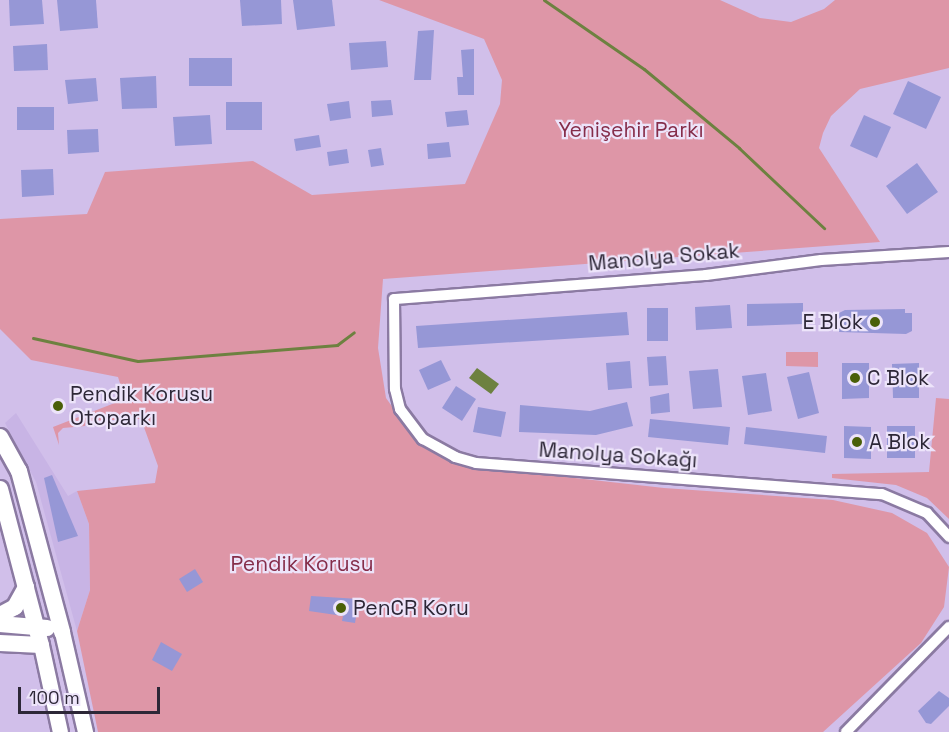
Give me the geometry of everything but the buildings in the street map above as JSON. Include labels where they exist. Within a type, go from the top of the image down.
[{"type":"main road","points":[[0,437],[19,471],[62,632],[85,732]]},
{"type":"main road","points":[[0,489],[37,625],[60,732]]},
{"type":"main road","points":[[0,615],[15,607],[26,587]]},
{"type":"main road","points":[[0,624],[37,625],[62,632]]},
{"type":"main road","points":[[0,643],[40,645],[62,632]]},
{"type":"street","name":"Manolya Sokak","points":[[394,299],[945,252]]},
{"type":"street","name":"Manolya Sokağı","points":[[394,299],[395,389],[400,409],[423,439],[455,457],[476,463],[882,494],[927,513],[949,537]]},
{"type":"street","points":[[846,732],[949,627]]},
{"type":"shaded area","points":[[477,368],[499,384],[491,394],[469,378]]},
{"type":"shaded area","points":[[16,413],[68,496],[77,491],[89,524],[90,590],[77,631],[36,482],[5,423]]},
{"type":"green space","points":[[379,0],[720,0],[760,18],[791,22],[824,9],[835,0],[949,0],[949,68],[860,89],[831,116],[823,133],[819,148],[880,242],[383,279],[378,348],[386,398],[419,444],[459,465],[664,488],[833,500],[892,513],[927,533],[949,567],[944,607],[921,643],[823,732],[98,732],[77,631],[90,590],[89,524],[77,491],[155,483],[158,466],[141,419],[86,421],[85,426],[63,428],[58,433],[59,445],[53,427],[125,399],[118,377],[31,360],[0,329],[0,219],[87,214],[105,172],[253,161],[312,195],[465,184],[500,104],[502,80],[484,39]]},
{"type":"green space","points":[[786,352],[818,352],[818,367],[786,366]]},
{"type":"green space","points":[[936,398],[949,399],[949,519],[927,498],[896,485],[832,478],[832,474],[929,472]]},
{"type":"waterway","points":[[544,0],[644,69],[739,148],[824,228]]},
{"type":"waterway","points":[[33,338],[138,361],[337,345],[354,332]]},
{"type":"place","name":"E Blok","points":[[875,322]]},
{"type":"place","name":"C Blok","points":[[855,378]]},
{"type":"place","name":"Pendik Korusu Otoparkı","points":[[58,406]]},
{"type":"place","name":"A Blok","points":[[857,442]]},
{"type":"place","name":"PenCR Koru","points":[[341,608]]},
{"type":"park label","name":"Yenişehir Parkı","points":[[631,130]]},
{"type":"park label","name":"Pendik Korusu","points":[[302,564]]}]
